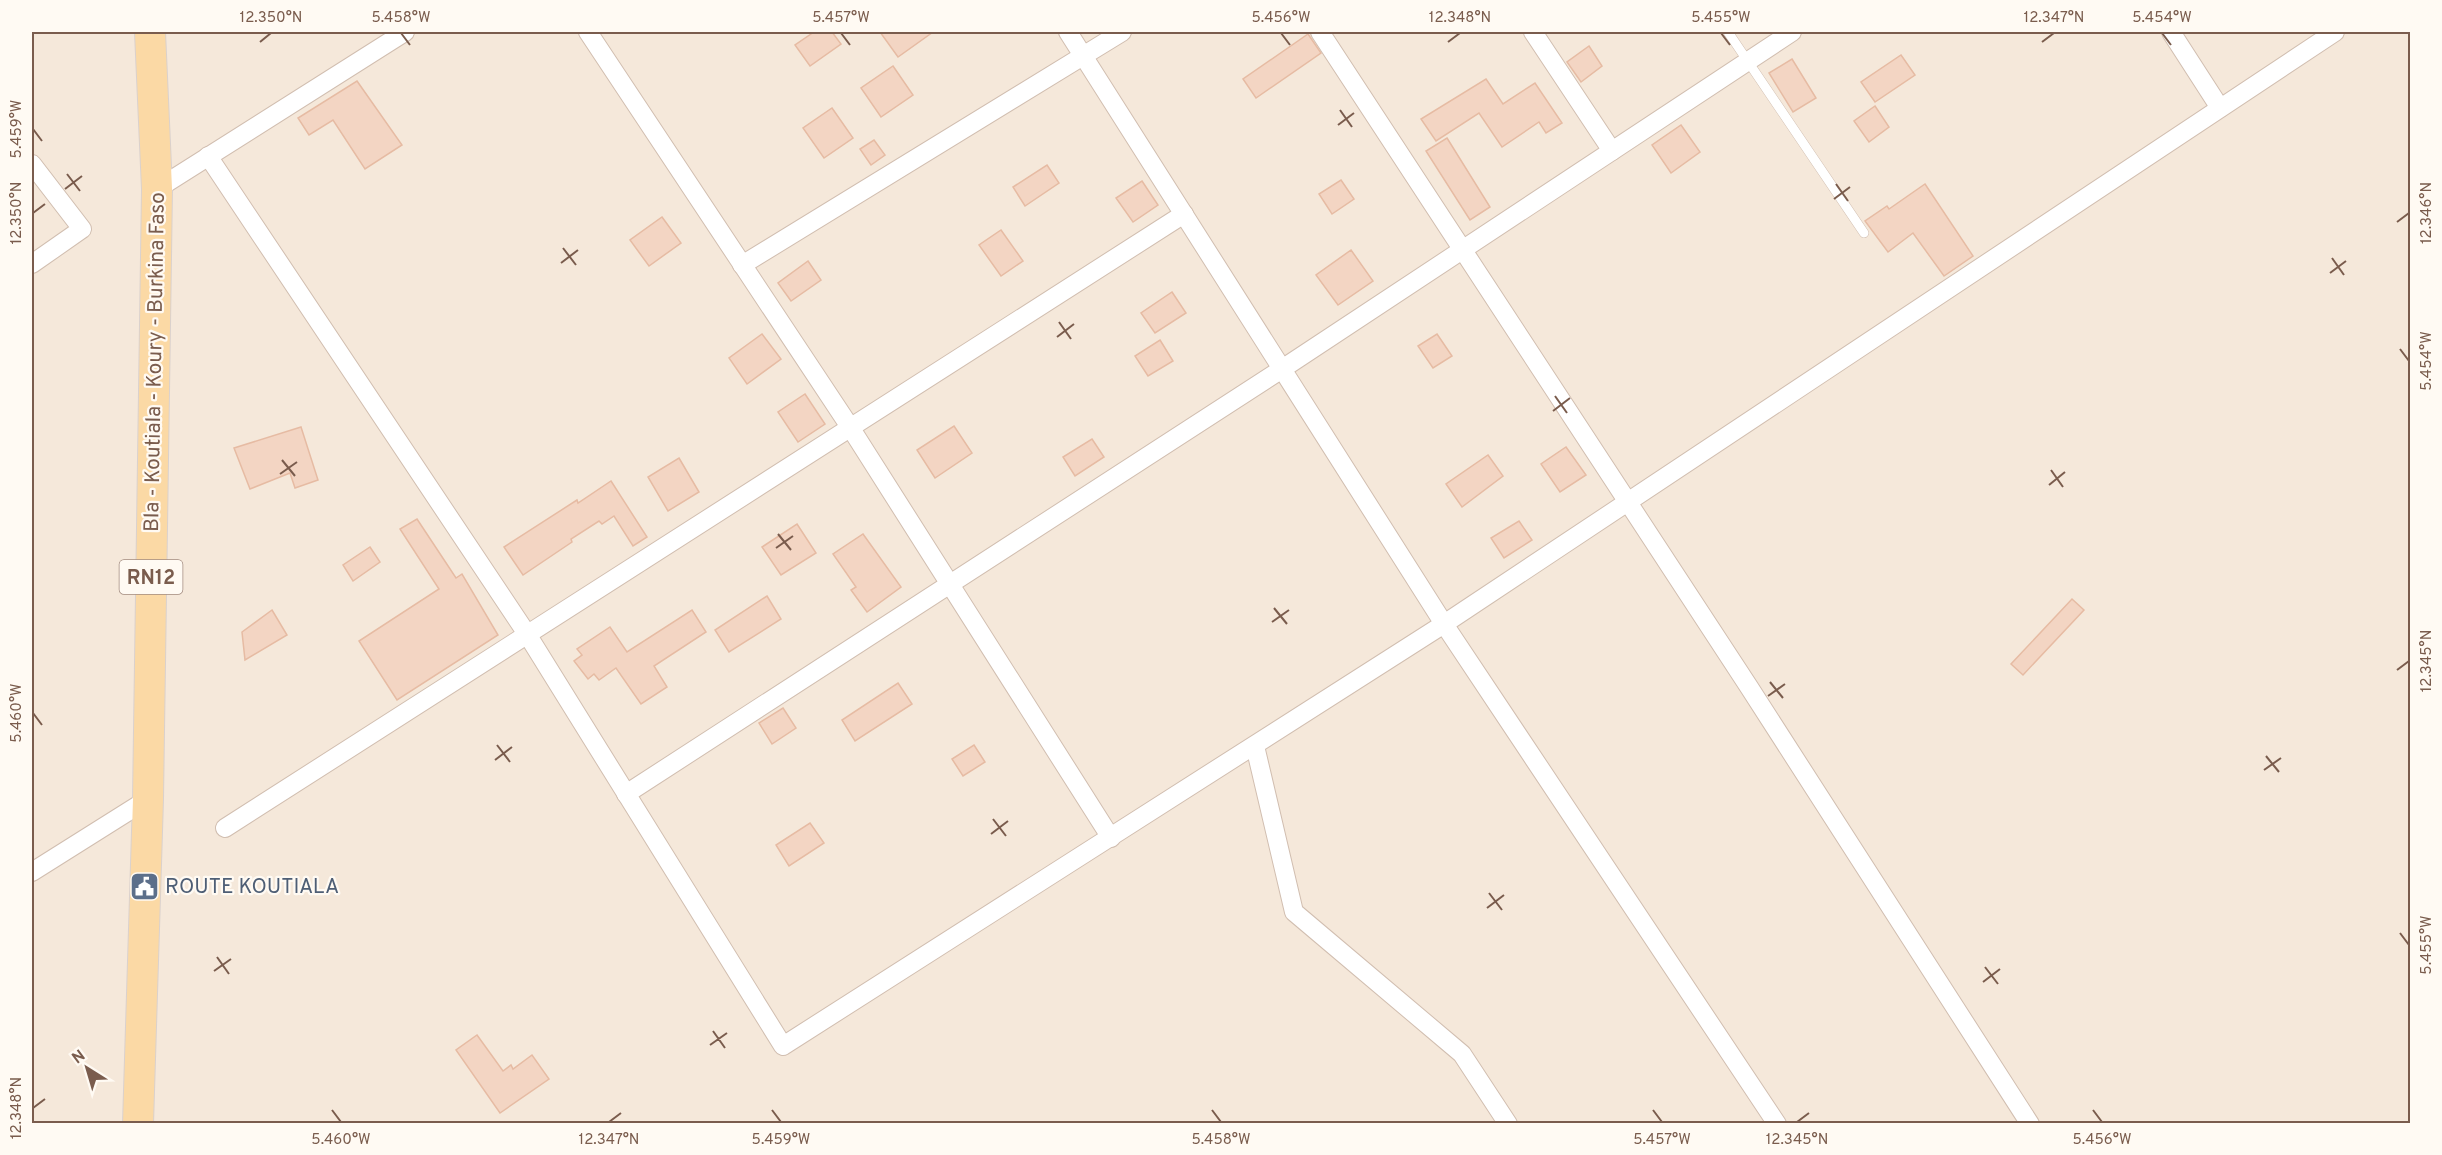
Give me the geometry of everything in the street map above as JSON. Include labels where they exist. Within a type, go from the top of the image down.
[{"type":"main road","name":"Bla - Koutiala - Koury - Burkina Faso","points":[[138,1124],[148,799],[157,189],[150,32]]},
{"type":"street","points":[[157,189],[405,32]]},
{"type":"street","points":[[588,32],[850,427],[1111,838]]},
{"type":"street","points":[[1068,32],[1444,624],[1777,1124]]},
{"type":"street","points":[[742,265],[1122,32]]},
{"type":"street","points":[[1320,32],[2030,1124]]},
{"type":"street","points":[[1533,32],[1612,151]]},
{"type":"street","points":[[626,794],[1282,369],[1792,32]]},
{"type":"street","points":[[2171,32],[2220,108]]},
{"type":"street","points":[[208,156],[527,634],[783,1046],[1444,624],[2335,32]]},
{"type":"street","points":[[32,164],[82,229],[32,264]]},
{"type":"street","points":[[225,828],[1184,214]]},
{"type":"street","points":[[1255,746],[1294,912],[1462,1054],[1508,1124]]},
{"type":"street","points":[[32,872],[148,799]]},
{"type":"lane","points":[[1728,32],[1864,233]]},
{"type":"shaded area","points":[[32,32],[2410,32],[2410,1123],[32,1123]]},
{"type":"building","points":[[814,32],[832,32],[841,44],[810,66],[795,45]]},
{"type":"building","points":[[880,32],[933,32],[898,57]]},
{"type":"building","points":[[1308,34],[1321,53],[1256,98],[1243,79]]},
{"type":"building","points":[[1589,46],[1602,66],[1581,82],[1567,62]]},
{"type":"building","points":[[1901,55],[1915,75],[1875,102],[1861,82]]},
{"type":"building","points":[[1792,59],[1816,98],[1793,112],[1769,73]]},
{"type":"building","points":[[893,66],[913,95],[881,117],[861,88]]},
{"type":"building","points":[[1486,79],[1503,104],[1535,83],[1562,123],[1546,133],[1539,122],[1502,147],[1479,113],[1436,141],[1421,119]]},
{"type":"building","points":[[357,81],[402,145],[365,169],[333,120],[309,135],[298,118]]},
{"type":"building","points":[[1875,106],[1889,127],[1869,142],[1854,121]]},
{"type":"building","points":[[832,108],[853,138],[824,158],[803,128]]},
{"type":"building","points":[[1681,125],[1700,152],[1671,173],[1652,145]]},
{"type":"building","points":[[1447,138],[1490,207],[1470,220],[1426,151]]},
{"type":"building","points":[[874,140],[885,155],[871,165],[860,149]]},
{"type":"building","points":[[1047,165],[1059,183],[1025,206],[1013,187]]},
{"type":"building","points":[[1341,180],[1354,199],[1332,214],[1319,194]]},
{"type":"building","points":[[1142,181],[1158,205],[1133,222],[1116,198]]},
{"type":"building","points":[[1925,184],[1973,256],[1944,276],[1913,233],[1888,252],[1865,221],[1887,206],[1889,209]]},
{"type":"building","points":[[662,217],[681,243],[649,266],[630,240]]},
{"type":"building","points":[[1001,230],[1023,261],[1001,276],[979,245]]},
{"type":"building","points":[[1351,250],[1373,281],[1338,305],[1316,275]]},
{"type":"building","points":[[808,261],[821,280],[791,301],[778,283]]},
{"type":"building","points":[[1172,292],[1186,313],[1155,333],[1141,313]]},
{"type":"building","points":[[762,334],[781,359],[747,384],[729,358]]},
{"type":"building","points":[[1437,334],[1452,356],[1433,368],[1418,346]]},
{"type":"building","points":[[1160,340],[1173,361],[1148,376],[1135,356]]},
{"type":"building","points":[[805,394],[825,424],[798,442],[778,412]]},
{"type":"building","points":[[954,426],[972,453],[935,478],[917,450]]},
{"type":"building","points":[[301,427],[318,480],[295,488],[290,473],[250,489],[234,448]]},
{"type":"building","points":[[1092,439],[1104,457],[1075,476],[1063,457]]},
{"type":"building","points":[[1566,447],[1586,475],[1560,492],[1541,464]]},
{"type":"building","points":[[1488,455],[1503,476],[1462,507],[1446,484]]},
{"type":"building","points":[[679,458],[699,492],[668,511],[648,477]]},
{"type":"building","points":[[611,481],[647,537],[633,546],[614,516],[602,524],[599,521],[571,539],[572,542],[523,575],[504,547]]},
{"type":"building","points":[[417,519],[456,578],[462,574],[498,635],[397,700],[359,641],[439,589],[400,529]]},
{"type":"building","points":[[1519,521],[1532,540],[1504,558],[1491,538]]},
{"type":"building","points":[[797,524],[816,553],[781,575],[762,547]]},
{"type":"building","points":[[863,534],[901,587],[867,612],[851,590],[856,587],[833,554]]},
{"type":"building","points":[[370,547],[380,562],[353,581],[343,565]]},
{"type":"building","points":[[767,596],[781,619],[729,652],[715,630]]},
{"type":"building","points":[[2072,599],[2084,610],[2023,675],[2011,664]]},
{"type":"building","points":[[272,610],[287,635],[245,660],[242,632]]},
{"type":"building","points":[[692,610],[706,632],[654,666],[667,687],[641,704],[616,668],[599,680],[594,674],[588,679],[574,661],[582,655],[577,649],[610,627],[627,652]]},
{"type":"building","points":[[898,683],[912,704],[855,741],[842,720]]},
{"type":"building","points":[[783,708],[796,728],[772,744],[759,723]]},
{"type":"building","points":[[974,745],[985,762],[963,776],[952,759]]},
{"type":"building","points":[[810,823],[824,843],[789,866],[776,845]]},
{"type":"building","points":[[477,1035],[503,1071],[511,1065],[513,1069],[532,1055],[549,1079],[500,1113],[456,1050]]},
{"type":"place","name":"ROUTE KOUTIALA","points":[[144,886]]}]
